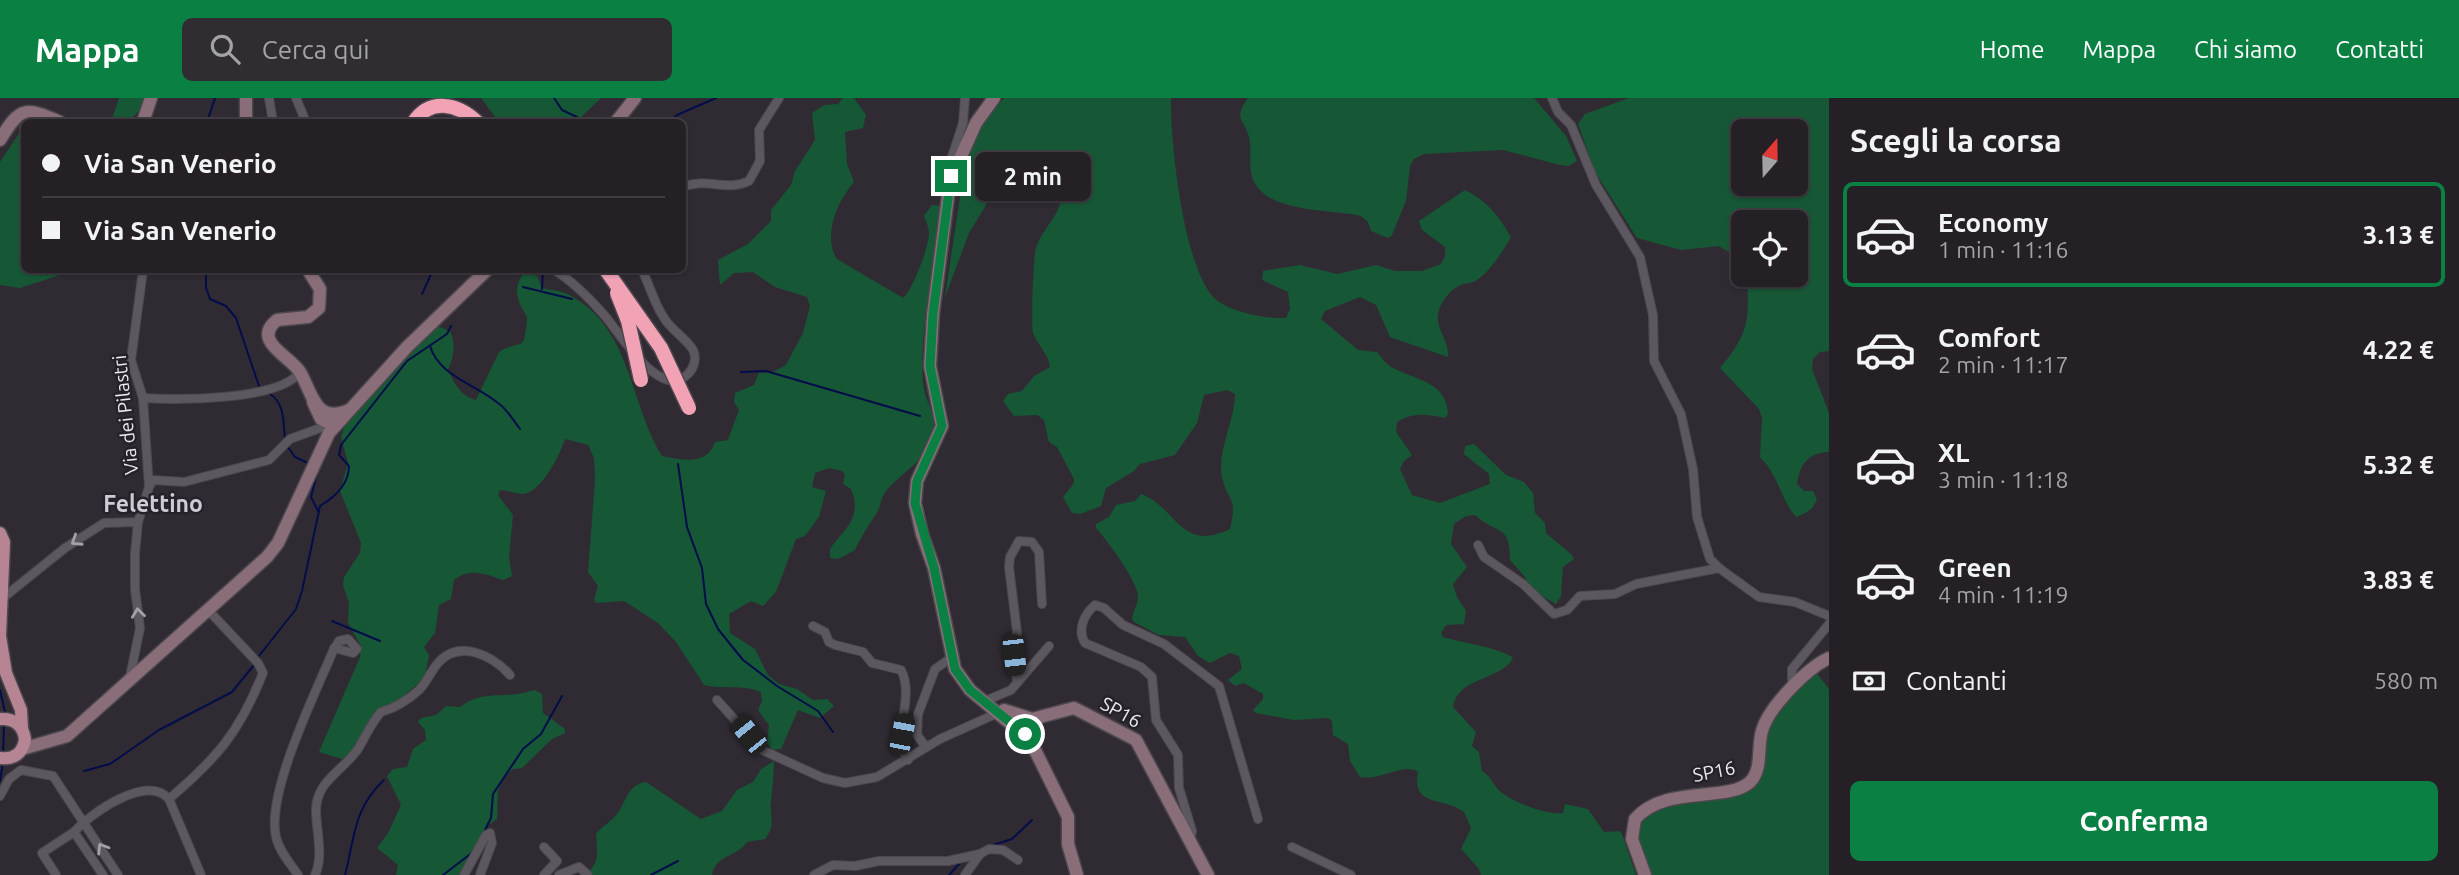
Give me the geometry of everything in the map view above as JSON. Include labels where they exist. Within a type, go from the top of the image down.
[{"type":"highway","points":[[422,119],[424,108],[444,103],[460,107],[474,119]]},
{"type":"highway","points":[[607,273],[628,321],[642,384]]},
{"type":"highway","points":[[608,273],[661,348],[689,408]]},
{"type":"main road","points":[[0,533],[4,542],[1,636],[4,657],[21,710],[25,739],[8,758]]},
{"type":"main road","points":[[0,675],[4,657]]},
{"type":"main road","points":[[4,719],[22,728]]},
{"type":"street","points":[[246,98],[246,119]]},
{"type":"street","points":[[269,98],[272,119]]},
{"type":"street","points":[[296,98],[305,119]]},
{"type":"street","points":[[618,119],[635,98]]},
{"type":"street","points":[[686,186],[695,183],[731,186],[748,181],[760,161],[758,137],[762,123],[779,98]]},
{"type":"street","points":[[950,181],[946,175],[963,123],[965,98]]},
{"type":"street","points":[[994,98],[976,123],[950,181],[933,314],[930,366],[942,426],[920,473],[914,494],[922,534],[934,568],[951,658],[964,682],[1030,740],[1068,817],[1068,844],[1077,875]]},
{"type":"street","points":[[1552,98],[1558,112],[1571,125],[1596,185],[1640,257],[1653,315],[1654,361],[1681,414],[1693,469],[1697,517],[1710,559],[1759,597],[1795,602],[1829,616]]},
{"type":"street","points":[[144,119],[151,101]]},
{"type":"street","points":[[0,140],[12,119],[22,112],[32,111],[52,119]]},
{"type":"street","name":"Via dei Pilastri","points":[[130,680],[140,628],[135,589],[138,522],[149,487],[143,398],[131,360],[143,273]]},
{"type":"street","points":[[310,273],[320,289],[319,308],[308,317],[276,320],[268,334],[272,345],[300,372],[310,396],[329,425]]},
{"type":"street","points":[[8,758],[62,738],[273,551],[329,425],[338,415],[349,410],[407,347],[484,273]]},
{"type":"street","points":[[560,273],[605,315],[632,353],[654,373],[673,380],[683,378],[692,369],[695,358],[693,349],[665,320],[643,273]]},
{"type":"street","points":[[143,398],[189,401],[287,384],[300,372]]},
{"type":"street","points":[[287,384],[310,396]]},
{"type":"street","points":[[149,487],[153,480],[184,482],[269,460],[280,451],[284,443],[329,425]]},
{"type":"street","points":[[4,597],[65,548],[104,523],[138,522]]},
{"type":"street","points":[[1017,681],[1014,655],[1017,632],[1009,567],[1010,557],[1019,541],[1032,542],[1039,552],[1042,604]]},
{"type":"street","points":[[1478,545],[1484,556],[1524,584],[1554,614],[1567,610],[1580,596],[1615,594],[1636,584],[1719,568]]},
{"type":"street","points":[[1189,844],[1192,831],[1179,788],[1178,755],[1156,720],[1152,677],[1141,667],[1085,643],[1081,636],[1082,623],[1094,605],[1101,606],[1123,625],[1164,644],[1219,686],[1258,819]]},
{"type":"street","points":[[169,799],[211,763],[224,746],[243,717],[263,673],[258,663],[208,610]]},
{"type":"street","points":[[1792,688],[1792,669],[1829,624]]},
{"type":"street","points":[[813,626],[825,632],[830,642],[835,645],[863,652],[872,663],[901,670],[906,688],[901,749],[908,760]]},
{"type":"street","points":[[985,701],[1004,695],[1049,646]]},
{"type":"street","points":[[298,875],[282,851],[274,821],[287,765],[334,648]]},
{"type":"street","points":[[315,875],[319,834],[316,811],[318,797],[324,784],[356,751],[381,712],[394,708],[420,689],[444,657],[458,651],[469,649],[503,667],[510,675]]},
{"type":"street","points":[[926,747],[917,735],[918,714],[934,669],[951,658]]},
{"type":"street","name":"SP16","points":[[1645,875],[1632,839],[1635,819],[1655,805],[1675,798],[1728,792],[1746,785],[1758,768],[1764,723],[1812,668],[1829,658]]},
{"type":"street","points":[[717,701],[762,750],[823,778],[845,783],[868,781],[908,760],[926,747],[1000,712]]},
{"type":"street","name":"SP16","points":[[985,701],[1014,715],[1032,719],[1074,708],[1097,723],[1129,736],[1140,746],[1189,844],[1208,875]]},
{"type":"street","points":[[22,728],[36,737],[62,738]]},
{"type":"street","points":[[0,796],[9,779],[21,771],[53,776],[85,820],[118,875]]},
{"type":"street","points":[[56,875],[42,853],[74,832],[85,820],[138,790],[155,789],[169,799],[201,875]]},
{"type":"street","points":[[74,832],[103,875]]},
{"type":"street","points":[[464,875],[486,835],[490,833],[492,842],[480,875]]},
{"type":"street","points":[[1292,847],[1351,875]]},
{"type":"street","points":[[544,848],[557,861],[547,875]]},
{"type":"street","points":[[814,875],[833,865],[855,866],[879,861],[948,861],[996,848],[1018,860]]},
{"type":"street","points":[[965,875],[980,854]]},
{"type":"street","points":[[559,875],[579,867],[588,875]]},
{"type":"green space","points":[[119,98],[146,98],[146,104],[131,119],[112,119]]},
{"type":"green space","points":[[481,98],[601,98],[579,119],[497,119]]},
{"type":"green space","points":[[843,98],[854,98],[866,115],[863,128],[845,132],[847,164],[854,182],[842,198],[834,219],[831,240],[837,259],[903,298],[916,277],[926,248],[929,231],[924,216],[932,205],[941,206],[925,318],[922,362],[924,391],[933,418],[933,433],[922,457],[885,492],[878,511],[855,550],[838,559],[830,558],[830,549],[850,522],[855,508],[854,499],[851,489],[843,484],[845,475],[842,471],[829,468],[815,473],[812,487],[826,491],[819,517],[805,536],[796,539],[776,592],[763,606],[751,601],[729,614],[730,633],[755,649],[768,675],[779,684],[797,689],[813,700],[827,699],[834,706],[820,718],[798,710],[781,749],[772,750],[767,743],[769,725],[758,710],[762,701],[761,692],[746,688],[704,685],[676,642],[658,623],[624,601],[596,603],[594,599],[598,586],[588,572],[595,481],[594,458],[588,445],[565,439],[554,463],[536,488],[522,494],[500,490],[498,495],[513,515],[509,557],[512,576],[503,580],[472,573],[454,580],[451,599],[439,605],[435,633],[424,647],[429,655],[425,677],[379,718],[365,742],[342,759],[319,752],[360,657],[361,646],[348,623],[349,603],[343,585],[344,577],[360,553],[361,543],[340,491],[348,463],[341,437],[345,424],[437,326],[450,331],[452,336],[454,350],[448,369],[452,379],[462,392],[476,400],[499,352],[521,344],[525,337],[527,317],[518,300],[517,290],[524,273],[537,276],[542,288],[573,297],[592,311],[607,328],[627,369],[651,436],[662,456],[693,460],[706,455],[715,442],[728,440],[739,410],[734,402],[735,393],[754,385],[759,373],[773,372],[786,365],[803,333],[810,306],[807,297],[775,287],[753,272],[734,273],[720,285],[718,260],[748,244],[771,221],[771,210],[791,185],[795,171],[815,140],[812,113],[824,105],[838,104]]},
{"type":"green space","points":[[1004,98],[1171,98],[1177,175],[1188,238],[1197,266],[1207,288],[1219,302],[1251,314],[1286,318],[1290,309],[1288,292],[1262,280],[1263,271],[1300,265],[1337,274],[1376,265],[1395,271],[1422,271],[1441,264],[1445,247],[1422,230],[1419,221],[1465,190],[1480,199],[1497,216],[1511,237],[1505,248],[1482,276],[1452,290],[1439,310],[1439,325],[1448,357],[1390,337],[1376,305],[1360,297],[1325,311],[1321,319],[1358,350],[1377,352],[1391,367],[1429,384],[1442,395],[1448,414],[1445,418],[1420,415],[1397,422],[1396,432],[1412,455],[1404,461],[1400,469],[1412,495],[1440,503],[1490,484],[1489,474],[1464,454],[1465,446],[1474,444],[1506,475],[1524,482],[1533,493],[1535,513],[1545,523],[1546,533],[1572,555],[1574,559],[1563,567],[1561,596],[1556,604],[1528,588],[1525,577],[1510,560],[1505,535],[1475,515],[1466,516],[1454,524],[1451,544],[1467,567],[1453,584],[1466,611],[1464,624],[1446,625],[1441,633],[1443,637],[1492,649],[1513,658],[1499,671],[1463,690],[1453,707],[1476,732],[1472,746],[1479,752],[1482,771],[1501,792],[1517,802],[1547,812],[1563,813],[1565,804],[1588,809],[1604,832],[1619,831],[1622,834],[1636,875],[1481,875],[1461,849],[1471,828],[1464,812],[1424,796],[1417,783],[1418,772],[1406,769],[1368,778],[1360,777],[1350,761],[1348,744],[1333,735],[1332,721],[1328,718],[1294,720],[1256,713],[1253,710],[1263,699],[1263,694],[1244,683],[1235,686],[1228,680],[1242,669],[1239,656],[1230,653],[1210,663],[1198,656],[1185,637],[1159,635],[1134,622],[1132,619],[1138,600],[1137,591],[1122,562],[1096,528],[1096,524],[1109,517],[1116,505],[1135,501],[1141,494],[1181,526],[1200,536],[1230,529],[1233,504],[1224,486],[1221,467],[1235,394],[1227,390],[1204,395],[1197,423],[1175,455],[1140,464],[1134,471],[1106,488],[1101,506],[1080,514],[1072,513],[1063,497],[1074,479],[1057,447],[1049,442],[1044,420],[1037,415],[1014,416],[1003,401],[1008,394],[1022,391],[1034,376],[1050,367],[1033,333],[1033,277],[1036,248],[1059,207],[1061,191],[1058,181],[1050,179],[1003,188],[991,197],[969,233],[945,297],[965,164],[982,125]]},
{"type":"green space","points":[[1248,98],[1534,98],[1566,136],[1577,161],[1568,166],[1560,165],[1503,150],[1424,154],[1414,159],[1410,166],[1406,201],[1392,235],[1388,238],[1371,231],[1368,222],[1361,216],[1288,205],[1263,193],[1253,180],[1250,142],[1240,116]]},
{"type":"green space","points":[[1629,98],[1829,98],[1829,351],[1820,352],[1813,359],[1812,369],[1829,413],[1829,452],[1810,457],[1800,471],[1797,484],[1804,491],[1813,491],[1817,499],[1814,506],[1806,512],[1796,517],[1772,472],[1760,457],[1762,418],[1759,409],[1720,368],[1737,345],[1746,325],[1747,287],[1808,287],[1808,210],[1731,210],[1731,254],[1719,246],[1681,250],[1637,238],[1595,172],[1578,124],[1585,114]]},
{"type":"green space","points":[[21,130],[21,273],[66,273],[20,288],[0,285],[0,162]]},
{"type":"green space","points":[[1815,671],[1829,689],[1829,875],[1650,875],[1637,838],[1643,818],[1676,803],[1748,789],[1773,717]]},
{"type":"green space","points":[[535,690],[542,694],[543,713],[565,729],[565,733],[552,739],[522,768],[513,769],[503,778],[498,791],[497,819],[487,826],[470,862],[459,875],[396,875],[398,865],[377,848],[388,833],[401,805],[387,776],[393,769],[407,767],[413,749],[426,740],[425,730],[418,722],[421,718],[436,715],[446,706],[460,707],[481,697]]},
{"type":"green space","points":[[774,761],[772,825],[769,834],[765,839],[747,842],[717,864],[712,875],[584,875],[596,862],[596,834],[617,814],[635,786],[646,782],[701,819],[722,811],[737,790],[753,782],[761,769]]},
{"type":"waterway","points":[[208,119],[215,98]]},
{"type":"waterway","points":[[554,98],[562,110],[577,117]]},
{"type":"waterway","points":[[673,119],[716,98]]},
{"type":"waterway","points":[[206,273],[206,288],[210,299],[226,306],[236,318],[259,386]]},
{"type":"waterway","points":[[422,294],[432,273]]},
{"type":"waterway","points":[[542,289],[543,273]]},
{"type":"waterway","points":[[523,287],[572,299]]},
{"type":"waterway","points":[[259,656],[296,609],[320,506],[336,494],[347,479],[349,466],[339,455],[341,445],[407,361],[447,334],[451,326]]},
{"type":"waterway","points":[[430,346],[441,365],[501,405],[520,429]]},
{"type":"waterway","points":[[741,372],[766,371],[920,416]]},
{"type":"waterway","points":[[270,394],[281,408],[285,439]]},
{"type":"waterway","points":[[288,447],[295,457],[310,464]]},
{"type":"waterway","points":[[678,464],[687,527],[702,568],[706,604],[718,629],[743,660],[777,686],[818,711],[833,732]]},
{"type":"waterway","points":[[317,474],[311,497],[318,511]]},
{"type":"waterway","points":[[332,621],[380,641]]},
{"type":"waterway","points":[[84,771],[110,764],[159,730],[232,692],[254,665]]},
{"type":"waterway","points":[[0,690],[5,712]]},
{"type":"waterway","points":[[484,832],[491,818],[493,794],[523,749],[541,734],[562,696]]},
{"type":"waterway","points":[[3,754],[4,725]]},
{"type":"waterway","points":[[0,781],[3,763]]},
{"type":"waterway","points":[[345,875],[361,813],[366,802],[384,780]]},
{"type":"waterway","points":[[993,845],[1012,839],[1032,820]]},
{"type":"waterway","points":[[443,875],[473,852]]},
{"type":"waterway","points":[[651,875],[678,861]]},
{"type":"waterway","points":[[949,875],[960,863]]},
{"type":"district","name":"Felettino","points":[[153,503]]},
{"type":"route","points":[[951,176],[933,314],[930,366],[942,426],[917,481],[915,503],[934,568],[944,628],[955,669],[970,690],[1025,734]]}]
